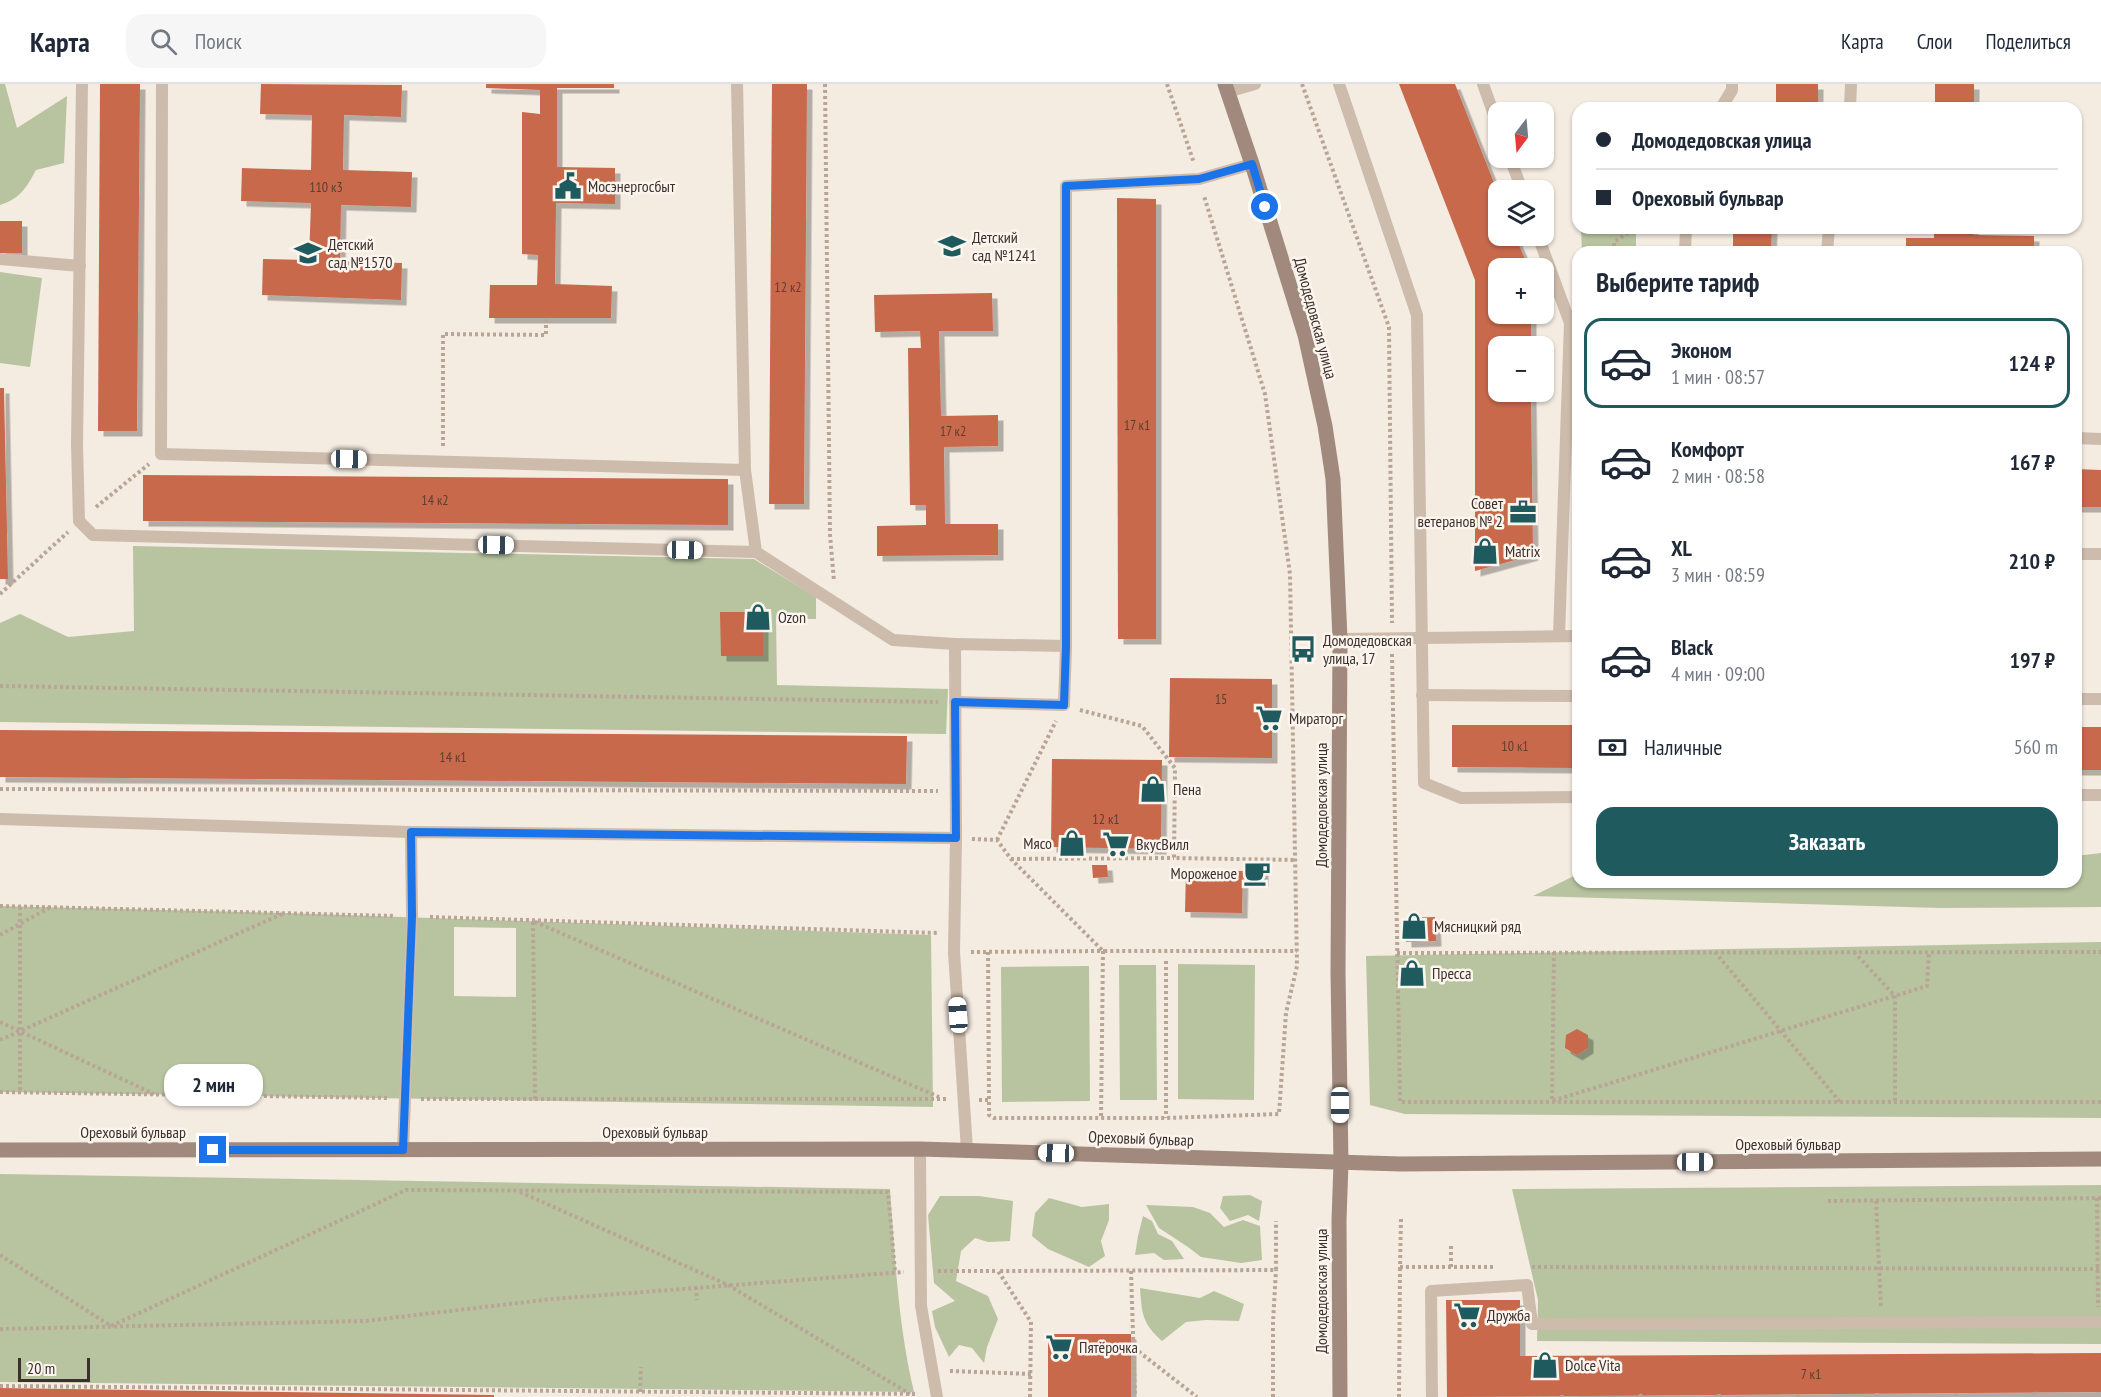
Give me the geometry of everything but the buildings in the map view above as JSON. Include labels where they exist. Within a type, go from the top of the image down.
[{"type":"main road","name":"Домодедовская улица","points":[[1226,88],[1305,335],[1325,426],[1332,478],[1340,639],[1338,972],[1341,1163],[1340,1397]]},
{"type":"main road","name":"Ореховый бульвар","points":[[0,1150],[920,1149],[1412,1164],[2101,1160]]},
{"type":"lane","points":[[82,84],[77,444],[79,521],[93,535],[756,552],[893,640],[955,644],[1066,646]]},
{"type":"lane","points":[[162,84],[161,454],[745,470]]},
{"type":"lane","points":[[737,84],[745,470],[756,552]]},
{"type":"lane","points":[[1226,88],[1255,84]]},
{"type":"lane","points":[[1339,84],[1417,315],[1424,783],[1461,798],[1572,797]]},
{"type":"lane","points":[[1483,84],[1489,102]]},
{"type":"lane","points":[[1724,102],[1732,90],[1732,84]]},
{"type":"lane","points":[[1850,102],[1851,84]]},
{"type":"lane","points":[[955,702],[1064,705],[1066,186],[1199,179],[1252,164]]},
{"type":"lane","points":[[1542,246],[1570,322],[1558,636]]},
{"type":"lane","points":[[0,259],[80,266]]},
{"type":"lane","points":[[2082,438],[2101,439]]},
{"type":"lane","points":[[2082,554],[2101,554]]},
{"type":"lane","points":[[1340,639],[1572,636]]},
{"type":"lane","points":[[955,644],[954,952],[967,1150]]},
{"type":"lane","points":[[1422,695],[1572,696]]},
{"type":"lane","points":[[2082,699],[2101,699]]},
{"type":"lane","points":[[2082,795],[2101,795]]},
{"type":"lane","points":[[0,819],[411,832],[956,838]]},
{"type":"lane","points":[[403,1150],[412,916],[411,832]]},
{"type":"lane","points":[[920,1149],[921,1306],[937,1396]]},
{"type":"lane","points":[[1432,1397],[1431,1291],[1527,1285],[1532,1324],[2100,1322]]},
{"type":"path","points":[[825,84],[830,535],[835,602]]},
{"type":"path","points":[[988,952],[989,1115],[994,1118],[1166,1118],[1279,1114],[1286,1013],[1297,966],[1290,574],[1264,394],[1199,179],[1167,84]]},
{"type":"path","points":[[1302,84],[1389,327],[1400,1102],[2101,1102]]},
{"type":"path","points":[[1614,246],[1614,242],[1626,234]]},
{"type":"path","points":[[443,462],[443,334],[546,335],[546,318]]},
{"type":"path","points":[[0,686],[955,702]]},
{"type":"path","points":[[997,840],[1064,705],[1142,726],[1175,768],[1174,858]]},
{"type":"path","points":[[0,789],[956,790]]},
{"type":"path","points":[[956,838],[997,840]]},
{"type":"path","points":[[997,840],[1011,859],[1103,951],[1101,1118]]},
{"type":"path","points":[[1011,859],[1296,860]]},
{"type":"path","points":[[0,906],[286,912],[954,934]]},
{"type":"path","points":[[20,907],[20,1093]]},
{"type":"path","points":[[0,936],[49,907]]},
{"type":"path","points":[[0,1040],[286,912]]},
{"type":"path","points":[[533,921],[942,1099]]},
{"type":"path","points":[[533,921],[535,1099]]},
{"type":"path","points":[[954,952],[1297,951]]},
{"type":"path","points":[[1552,1101],[1554,952]]},
{"type":"path","points":[[1715,952],[1840,1102]]},
{"type":"path","points":[[1854,952],[1895,996],[1895,1102]]},
{"type":"path","points":[[1552,1101],[1928,986],[1929,952]]},
{"type":"path","points":[[1397,953],[2101,952]]},
{"type":"path","points":[[1166,961],[1166,1118]]},
{"type":"path","points":[[0,1022],[156,1095]]},
{"type":"path","points":[[0,1092],[405,1099],[989,1100]]},
{"type":"path","points":[[111,1326],[406,1190],[888,1192],[895,1272]]},
{"type":"path","points":[[516,1191],[728,1285],[910,1394]]},
{"type":"path","points":[[1828,1201],[2099,1198],[2100,1322]]},
{"type":"path","points":[[1876,1201],[1882,1323]]},
{"type":"path","points":[[1399,1397],[1401,1219]]},
{"type":"path","points":[[1274,1397],[1273,1322],[1276,1221]]},
{"type":"path","points":[[1451,1246],[1451,1267]]},
{"type":"path","points":[[0,1255],[111,1326]]},
{"type":"path","points":[[1400,1267],[1498,1267]]},
{"type":"path","points":[[1522,1267],[2099,1269]]},
{"type":"path","points":[[0,1329],[366,1321],[552,1299],[895,1272],[1276,1270]]},
{"type":"path","points":[[998,1271],[1031,1322],[1030,1397]]},
{"type":"path","points":[[1131,1271],[1135,1397]]},
{"type":"path","points":[[696,1287],[697,1300]]},
{"type":"path","points":[[1134,1348],[1197,1397]]},
{"type":"path","points":[[640,1392],[641,1367]]},
{"type":"path","points":[[932,1370],[1030,1374]]},
{"type":"path","points":[[0,1386],[937,1396]]},
{"type":"green space","points":[[0,84],[5,84],[17,128],[67,96],[64,163],[36,170],[22,192],[13,200],[0,205]]},
{"type":"green space","points":[[1581,234],[1636,234],[1636,246],[1582,246]]},
{"type":"green space","points":[[0,272],[42,278],[30,367],[0,363]]},
{"type":"green space","points":[[133,546],[754,559],[816,597],[816,619],[776,619],[777,685],[948,689],[946,734],[0,722],[0,623],[20,614],[68,637],[134,631]]},
{"type":"green space","points":[[2101,853],[2101,907],[1940,908],[1533,896],[1572,877],[1572,888],[2082,888],[2082,855]]},
{"type":"green space","points":[[0,906],[286,913],[931,935],[933,1107],[0,1092]],"holes":[[[454,927],[516,928],[516,997],[454,996]]]},
{"type":"green space","points":[[2101,942],[2101,1118],[1405,1114],[1370,1105],[1366,956]]},
{"type":"green space","points":[[1178,964],[1255,965],[1254,1100],[1178,1099]]},
{"type":"green space","points":[[1119,965],[1156,965],[1157,1100],[1120,1100]]},
{"type":"green space","points":[[1089,966],[1090,1101],[1002,1102],[1001,967]]},
{"type":"green space","points":[[0,1174],[890,1189],[901,1316],[914,1392],[0,1382]]},
{"type":"green space","points":[[2101,1185],[2101,1344],[1537,1341],[1538,1300],[1512,1189]]},
{"type":"green space","points":[[1250,1195],[1262,1201],[1259,1221],[1248,1215],[1230,1221],[1220,1208],[1223,1196]]},
{"type":"green space","points":[[940,1196],[979,1196],[1013,1201],[1010,1241],[988,1242],[975,1238],[961,1251],[956,1281],[988,1296],[998,1319],[987,1347],[984,1363],[972,1348],[959,1345],[949,1357],[935,1327],[932,1311],[955,1301],[934,1283],[928,1215]]},
{"type":"green space","points":[[1049,1198],[1082,1207],[1109,1204],[1109,1220],[1101,1241],[1105,1256],[1089,1267],[1048,1249],[1032,1236],[1035,1213]]},
{"type":"green space","points":[[1146,1205],[1193,1207],[1210,1213],[1224,1227],[1243,1220],[1260,1226],[1262,1260],[1241,1263],[1201,1257],[1159,1228]]},
{"type":"green space","points":[[1143,1216],[1152,1221],[1158,1234],[1172,1241],[1184,1259],[1164,1260],[1154,1253],[1135,1255]]},
{"type":"green space","points":[[1140,1288],[1200,1298],[1214,1291],[1244,1304],[1239,1321],[1186,1322],[1162,1341],[1150,1329],[1144,1318]]},
{"type":"place","name":"Мосэнергосбыт","points":[[568,186]]},
{"type":"place","name":"Детский сад №1241","points":[[952,246]]},
{"type":"place","name":"Детский сад №1570","points":[[308,253]]},
{"type":"place","name":"Совет ветеранов № 2","points":[[1523,512]]},
{"type":"place","name":"Matrix","points":[[1485,551]]},
{"type":"place","name":"Ozon","points":[[758,617]]},
{"type":"place","name":"Домодедовская улица, 17","points":[[1303,649]]},
{"type":"place","name":"Мираторг","points":[[1269,718]]},
{"type":"place","name":"Пена","points":[[1153,789]]},
{"type":"place","name":"Мясо","points":[[1072,843]]},
{"type":"place","name":"ВкусВилл","points":[[1116,844]]},
{"type":"place","name":"Мороженое","points":[[1257,873]]},
{"type":"place","name":"Мясницкий ряд","points":[[1414,926]]},
{"type":"place","name":"Пресса","points":[[1412,973]]},
{"type":"place","name":"Дружба","points":[[1467,1315]]},
{"type":"place","name":"Пятёрочка","points":[[1059,1347]]},
{"type":"place","name":"Dolce Vita","points":[[1545,1365]]},
{"type":"route","points":[[213,1150],[403,1150],[412,916],[411,832],[956,838],[955,702],[1064,705],[1066,186],[1199,179],[1252,164],[1265,207]]}]
